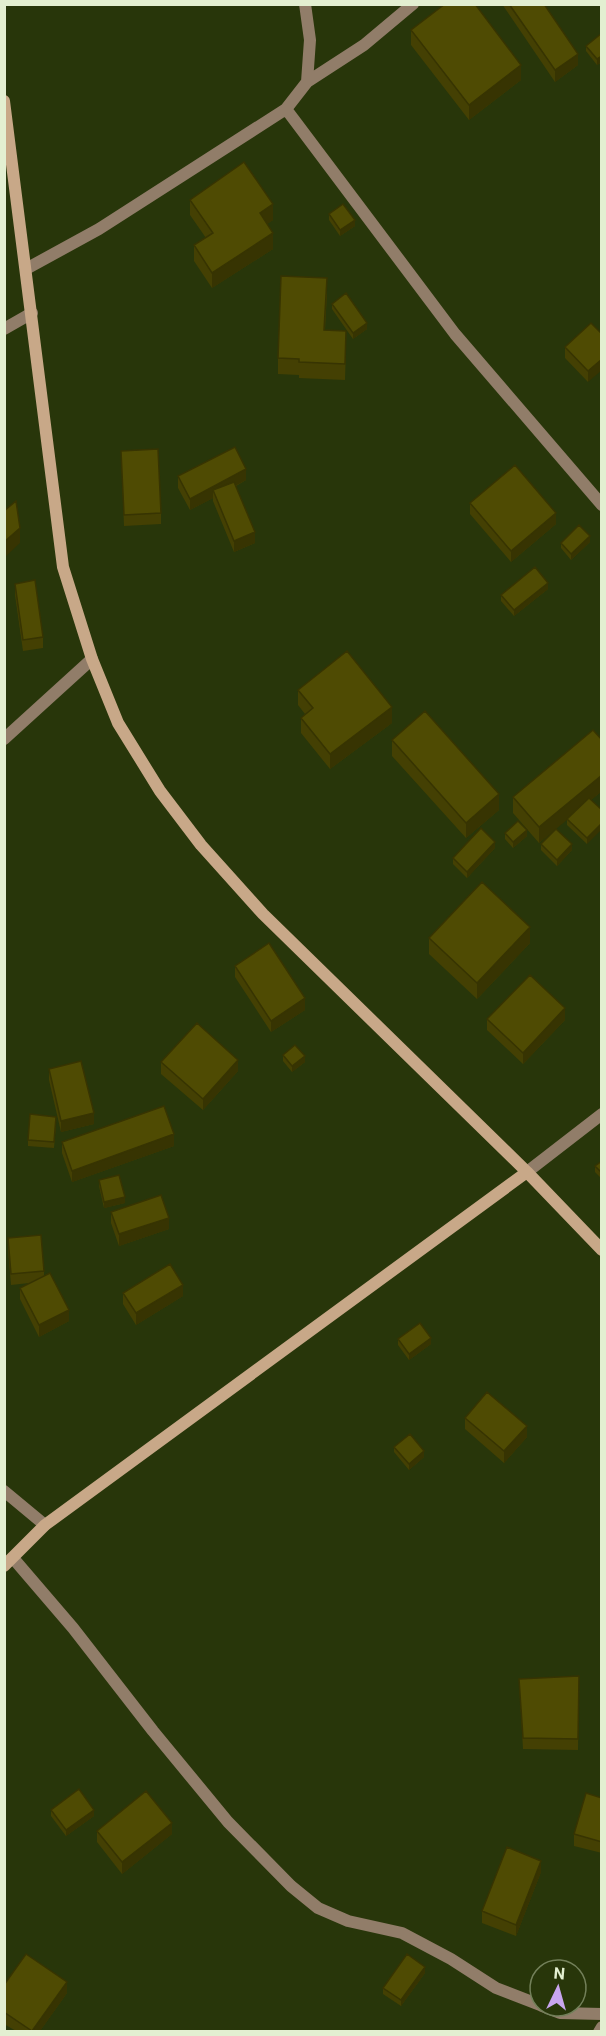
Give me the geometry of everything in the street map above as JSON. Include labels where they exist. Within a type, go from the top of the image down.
[{"type":"main road","points":[[4,101],[63,567],[92,659],[118,723],[160,791],[201,845],[263,914],[527,1172],[602,1250]]},
{"type":"main road","points":[[9,1562],[45,1525],[527,1172]]},
{"type":"street","points":[[305,4],[310,40],[307,82]]},
{"type":"street","points":[[26,269],[99,229],[286,110],[307,82],[364,45],[413,4]]},
{"type":"street","points":[[286,110],[455,334],[602,505]]},
{"type":"street","points":[[4,329],[32,313]]},
{"type":"street","points":[[4,739],[92,659]]},
{"type":"street","points":[[527,1172],[602,1114]]},
{"type":"street","points":[[4,1491],[45,1525]]},
{"type":"street","points":[[9,1562],[73,1628],[228,1822],[291,1886],[318,1908],[348,1921],[402,1933],[451,1959],[496,1988],[528,2001]]},
{"type":"street","points":[[599,2031],[602,2027]]},
{"type":"building","points":[[445,4],[475,4],[521,65],[469,105],[411,30]]},
{"type":"building","points":[[509,4],[544,4],[578,54],[555,70]]},
{"type":"building","points":[[602,33],[602,56],[597,59],[586,46]]},
{"type":"building","points":[[244,162],[273,204],[260,213],[273,233],[212,273],[194,245],[213,233],[190,200]]},
{"type":"building","points":[[343,204],[355,220],[340,230],[329,214]]},
{"type":"building","points":[[281,276],[327,278],[324,330],[346,331],[345,364],[299,362],[299,359],[278,358]]},
{"type":"building","points":[[346,293],[367,323],[353,333],[332,304]]},
{"type":"building","points":[[591,323],[602,334],[602,359],[588,371],[565,347]]},
{"type":"building","points":[[235,447],[246,469],[190,499],[178,476]]},
{"type":"building","points":[[158,449],[161,513],[124,515],[121,451]]},
{"type":"building","points":[[515,465],[556,513],[511,551],[470,503]]},
{"type":"building","points":[[234,482],[255,532],[234,541],[213,490]]},
{"type":"building","points":[[16,501],[20,528],[4,542],[4,511]]},
{"type":"building","points":[[579,525],[590,536],[571,554],[561,543]]},
{"type":"building","points":[[535,567],[548,583],[514,610],[501,595]]},
{"type":"building","points":[[35,580],[43,637],[23,640],[15,584]]},
{"type":"building","points":[[347,651],[392,707],[330,754],[301,718],[313,708],[298,690]]},
{"type":"building","points":[[425,711],[499,794],[466,823],[392,740]]},
{"type":"building","points":[[593,730],[602,740],[602,775],[539,827],[513,797]]},
{"type":"building","points":[[589,798],[602,810],[602,823],[587,838],[567,819]]},
{"type":"building","points":[[518,821],[527,830],[513,842],[505,833]]},
{"type":"building","points":[[481,828],[495,842],[467,872],[453,858]]},
{"type":"building","points":[[556,829],[572,844],[557,860],[541,844]]},
{"type":"building","points":[[482,882],[530,927],[477,983],[429,938]]},
{"type":"building","points":[[269,943],[305,998],[271,1021],[235,966]]},
{"type":"building","points":[[530,975],[565,1008],[523,1053],[487,1019]]},
{"type":"building","points":[[197,1023],[238,1060],[203,1099],[161,1062]]},
{"type":"building","points":[[295,1045],[305,1056],[292,1066],[283,1055]]},
{"type":"building","points":[[81,1061],[94,1113],[61,1121],[49,1069]]},
{"type":"building","points":[[164,1106],[174,1134],[72,1171],[62,1142]]},
{"type":"building","points":[[30,1114],[56,1117],[54,1142],[28,1140]]},
{"type":"building","points":[[602,1161],[602,1173],[595,1166]]},
{"type":"building","points":[[119,1175],[125,1197],[104,1202],[99,1180]]},
{"type":"building","points":[[161,1195],[169,1218],[119,1234],[111,1212]]},
{"type":"building","points":[[41,1235],[44,1271],[11,1274],[8,1238]]},
{"type":"building","points":[[170,1264],[183,1285],[136,1313],[123,1293]]},
{"type":"building","points":[[50,1273],[69,1310],[39,1325],[20,1288]]},
{"type":"building","points":[[420,1323],[431,1338],[409,1354],[398,1339]]},
{"type":"building","points":[[487,1392],[527,1426],[504,1451],[465,1418]]},
{"type":"building","points":[[410,1434],[424,1451],[409,1464],[394,1447]]},
{"type":"building","points":[[579,1676],[578,1739],[523,1738],[519,1679]]},
{"type":"building","points":[[79,1789],[94,1810],[66,1830],[51,1810]]},
{"type":"building","points":[[146,1791],[172,1823],[122,1862],[97,1831]]},
{"type":"building","points":[[586,1793],[602,1798],[602,1842],[574,1834]]},
{"type":"building","points":[[507,1847],[541,1861],[516,1925],[482,1911]]},
{"type":"building","points":[[26,1954],[67,1982],[32,2031],[4,2012],[4,1985]]},
{"type":"building","points":[[407,1954],[425,1967],[401,2000],[383,1988]]}]
